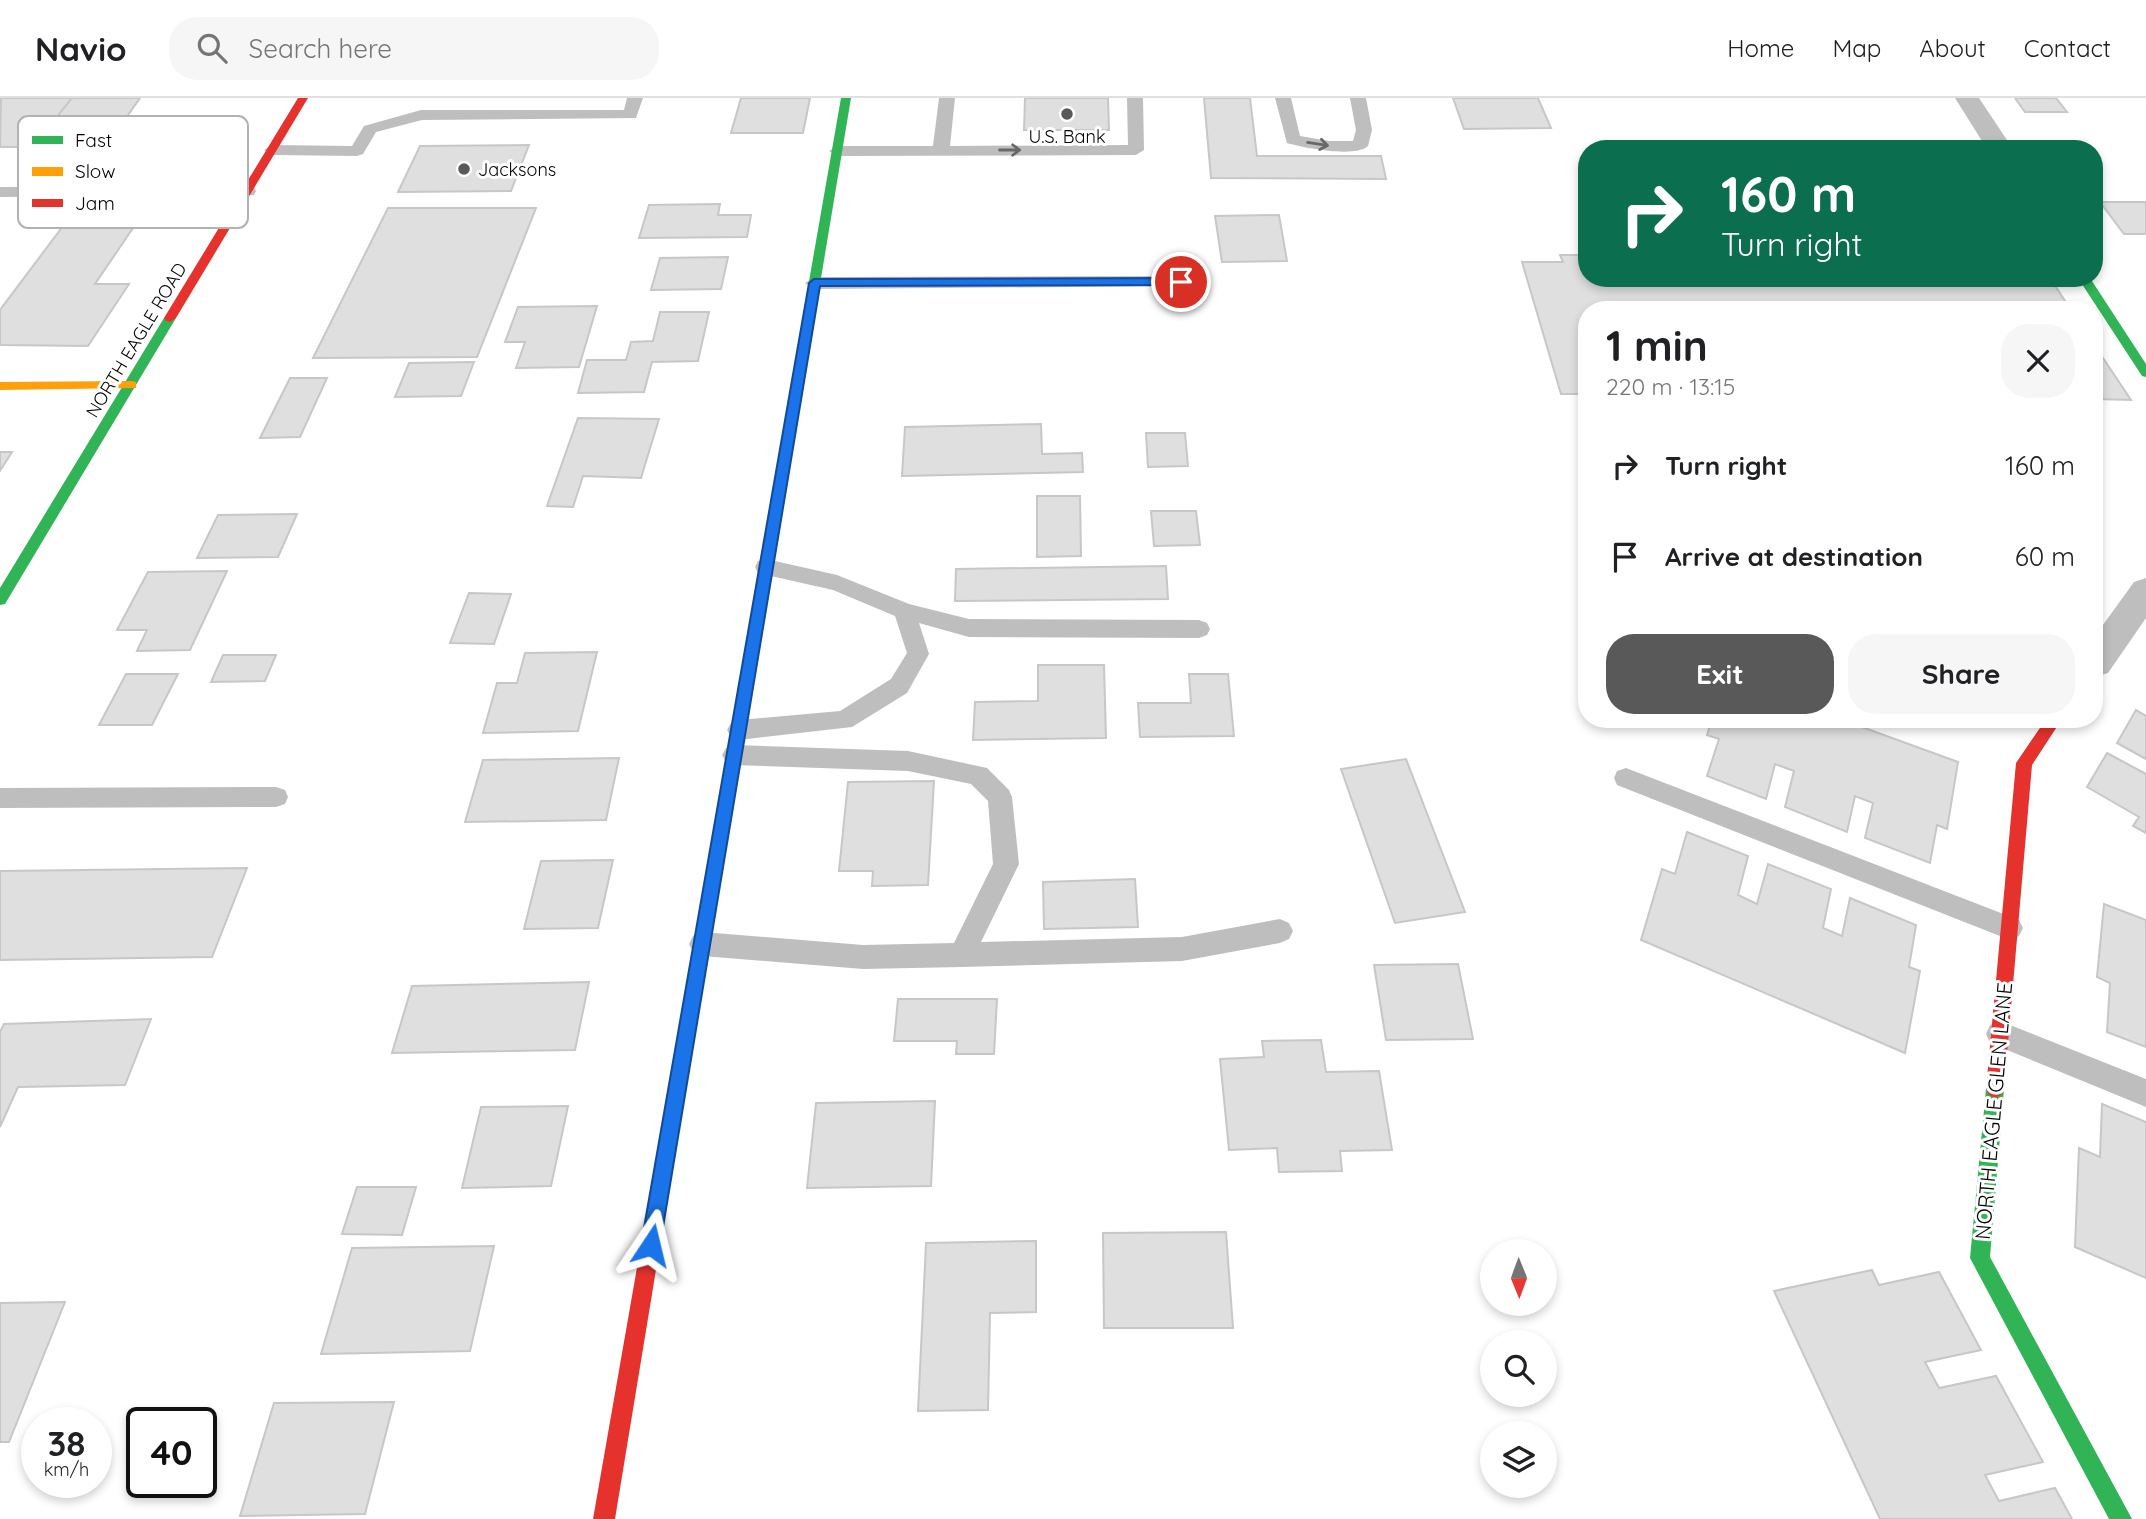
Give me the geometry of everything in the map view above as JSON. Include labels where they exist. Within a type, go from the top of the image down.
[{"type":"street","name":"NORTH EAGLE ROAD","points":[[248,191],[303,98]]},
{"type":"street","points":[[604,1519],[846,98]]},
{"type":"street","points":[[1967,98],[1994,140]]},
{"type":"street","name":"NORTH EAGLE ROAD","points":[[0,600],[226,228]]},
{"type":"street","points":[[2103,307],[2146,373]]},
{"type":"street","points":[[0,386],[132,385]]},
{"type":"street","points":[[2103,652],[2146,591]]},
{"type":"street","name":"NORTH EAGLE GLEN LANE","points":[[2049,728],[2024,763],[1980,1258],[2121,1519]]},
{"type":"lane","points":[[512,115],[519,98]]},
{"type":"lane","points":[[272,150],[357,151],[370,130],[421,115],[630,115],[635,98]]},
{"type":"lane","points":[[942,149],[947,98]]},
{"type":"lane","points":[[837,150],[1136,150],[1135,98]]},
{"type":"lane","points":[[1283,98],[1293,140],[1329,146],[1360,146],[1364,130],[1358,98]]},
{"type":"lane","points":[[0,192],[18,192]]},
{"type":"lane","points":[[814,283],[1181,282]]},
{"type":"lane","points":[[766,567],[837,583],[904,611],[970,628],[1199,629]]},
{"type":"lane","points":[[739,730],[844,720],[899,686],[918,654],[904,611]]},
{"type":"lane","points":[[734,755],[908,761],[978,775],[1000,797],[1006,864],[961,955]]},
{"type":"lane","points":[[1626,778],[2010,928]]},
{"type":"lane","points":[[0,798],[276,797]]},
{"type":"lane","points":[[702,944],[863,957],[961,955],[1182,949],[1280,931]]},
{"type":"lane","points":[[2000,1034],[2146,1093]]},
{"type":"building","points":[[1,98],[72,98],[58,116],[18,116],[18,147],[0,147]]},
{"type":"building","points":[[72,98],[140,98],[127,116],[58,116]]},
{"type":"building","points":[[741,98],[810,98],[803,133],[731,133]]},
{"type":"building","name":"U.S. Bank","points":[[1025,98],[1108,98],[1109,130],[1024,130]]},
{"type":"building","points":[[1204,98],[1250,98],[1257,156],[1381,156],[1386,179],[1211,178]]},
{"type":"building","points":[[1453,98],[1538,98],[1551,128],[1464,129]]},
{"type":"building","points":[[2015,98],[2056,98],[2067,112],[2025,112]]},
{"type":"building","name":"Jacksons","points":[[529,145],[511,191],[398,192],[420,146]]},
{"type":"building","points":[[2103,202],[2146,202],[2146,234],[2124,234],[2103,206]]},
{"type":"building","points":[[720,204],[718,215],[751,215],[747,237],[639,238],[649,205]]},
{"type":"building","points":[[388,208],[536,208],[477,357],[313,358]]},
{"type":"building","points":[[1279,215],[1287,261],[1222,262],[1215,216]]},
{"type":"building","points":[[62,228],[133,228],[95,284],[129,284],[88,346],[0,345],[0,310]]},
{"type":"building","points":[[1560,255],[1578,255],[1578,287],[2056,287],[2065,301],[1578,301],[1578,394],[1561,394],[1522,262],[1563,262]]},
{"type":"building","points":[[728,257],[721,289],[651,290],[660,258]]},
{"type":"building","points":[[597,306],[579,367],[516,368],[525,342],[505,342],[518,307]]},
{"type":"building","points":[[660,312],[709,312],[698,361],[652,362],[644,392],[578,393],[587,360],[626,360],[631,342],[653,341]]},
{"type":"building","points":[[2103,358],[2131,400],[2103,399]]},
{"type":"building","points":[[474,362],[461,396],[395,397],[409,363]]},
{"type":"building","points":[[290,378],[327,378],[300,437],[260,438]]},
{"type":"building","points":[[578,418],[659,419],[641,478],[583,476],[573,507],[547,506]]},
{"type":"building","points":[[1041,424],[1042,454],[1082,453],[1083,472],[902,476],[905,427]]},
{"type":"building","points":[[1146,433],[1185,433],[1188,466],[1148,467]]},
{"type":"building","points":[[0,452],[12,452],[0,471]]},
{"type":"building","points":[[1037,496],[1080,496],[1081,556],[1037,557]]},
{"type":"building","points":[[1151,511],[1196,511],[1200,545],[1154,546]]},
{"type":"building","points":[[297,514],[278,557],[197,558],[218,515]]},
{"type":"building","points":[[1166,566],[1168,599],[955,601],[956,569]]},
{"type":"building","points":[[227,571],[190,650],[137,651],[147,630],[117,630],[148,572]]},
{"type":"building","points":[[469,593],[511,594],[494,644],[450,643]]},
{"type":"building","points":[[597,652],[578,731],[483,733],[497,683],[517,683],[525,653]]},
{"type":"building","points":[[223,655],[276,655],[265,681],[211,682]]},
{"type":"building","points":[[1038,665],[1104,665],[1106,738],[973,740],[975,702],[1038,701]]},
{"type":"building","points":[[126,674],[178,674],[152,725],[99,725]]},
{"type":"building","points":[[1189,674],[1228,674],[1234,736],[1140,737],[1138,703],[1191,703]]},
{"type":"building","points":[[2136,710],[2146,716],[2146,759],[2117,743]]},
{"type":"building","points":[[1709,728],[1865,728],[1958,762],[1947,829],[1937,825],[1930,863],[1865,838],[1873,803],[1855,796],[1847,832],[1785,807],[1794,771],[1775,764],[1766,799],[1707,776],[1719,739],[1707,735]]},
{"type":"building","points":[[2107,753],[2146,774],[2146,833],[2133,826],[2139,817],[2087,787]]},
{"type":"building","points":[[619,758],[606,820],[465,822],[483,760]]},
{"type":"building","points":[[1406,759],[1465,912],[1395,923],[1341,769]]},
{"type":"building","points":[[934,781],[928,885],[872,886],[873,871],[839,871],[848,782]]},
{"type":"building","points":[[1687,832],[1748,856],[1738,895],[1757,904],[1768,864],[1831,889],[1823,928],[1842,936],[1850,898],[1916,925],[1909,967],[1920,971],[1905,1053],[1641,940],[1662,869],[1675,874]]},
{"type":"building","points":[[613,860],[598,928],[524,929],[541,861]]},
{"type":"building","points":[[247,868],[212,957],[0,960],[0,871]]},
{"type":"building","points":[[1135,879],[1138,927],[1044,929],[1043,882]]},
{"type":"building","points":[[2104,904],[2146,920],[2146,1047],[2107,1032],[2110,983],[2097,977]]},
{"type":"building","points":[[1458,964],[1473,1039],[1386,1040],[1374,965]]},
{"type":"building","points":[[589,982],[575,1050],[392,1053],[412,986]]},
{"type":"building","points":[[898,999],[997,999],[994,1054],[956,1054],[957,1041],[894,1041]]},
{"type":"building","points":[[151,1019],[125,1085],[18,1087],[0,1127],[0,1032],[4,1024]]},
{"type":"building","points":[[1321,1040],[1326,1072],[1379,1071],[1392,1150],[1340,1151],[1342,1171],[1279,1172],[1277,1148],[1229,1150],[1220,1059],[1264,1057],[1262,1041]]},
{"type":"building","points":[[935,1101],[931,1186],[807,1188],[816,1103]]},
{"type":"building","points":[[2102,1104],[2146,1122],[2146,1278],[2075,1247],[2079,1148],[2100,1157]]},
{"type":"building","points":[[568,1106],[551,1186],[462,1188],[481,1107]]},
{"type":"building","points":[[357,1187],[416,1187],[402,1235],[342,1234]]},
{"type":"building","points":[[1226,1232],[1233,1328],[1104,1328],[1103,1233]]},
{"type":"building","points":[[1036,1241],[1036,1312],[990,1313],[988,1410],[918,1411],[926,1243]]},
{"type":"building","points":[[494,1246],[470,1351],[321,1354],[352,1248]]},
{"type":"building","points":[[1872,1270],[1879,1285],[1939,1272],[1981,1350],[1925,1362],[1939,1388],[1996,1376],[2043,1462],[1985,1475],[1999,1501],[2055,1488],[2072,1519],[1880,1519],[1774,1291]]},
{"type":"building","points":[[65,1302],[9,1442],[0,1442],[0,1303]]},
{"type":"building","points":[[394,1402],[365,1514],[240,1516],[274,1403]]},
{"type":"traffic: fast","points":[[716,860],[846,98]]},
{"type":"traffic: fast","points":[[2090,287],[2099,301]]},
{"type":"traffic: fast","points":[[2103,307],[2146,373]]},
{"type":"traffic: fast","points":[[0,600],[170,318]]},
{"type":"traffic: fast","points":[[1995,1089],[1980,1258],[2121,1519]]},
{"type":"traffic: slow","points":[[0,386],[132,385]]},
{"type":"traffic: slow","points":[[669,1136],[716,860]]},
{"type":"traffic: jam","points":[[248,189],[303,98]]},
{"type":"traffic: jam","points":[[170,318],[224,228]]},
{"type":"traffic: jam","points":[[1995,1089],[2024,763],[2049,728]]},
{"type":"traffic: jam","points":[[604,1519],[669,1136]]},
{"type":"place","name":"U.S. Bank","points":[[1067,114]]},
{"type":"place","name":"Jacksons","points":[[464,169]]},
{"type":"route","points":[[651,1245],[814,283],[1181,282]]}]
